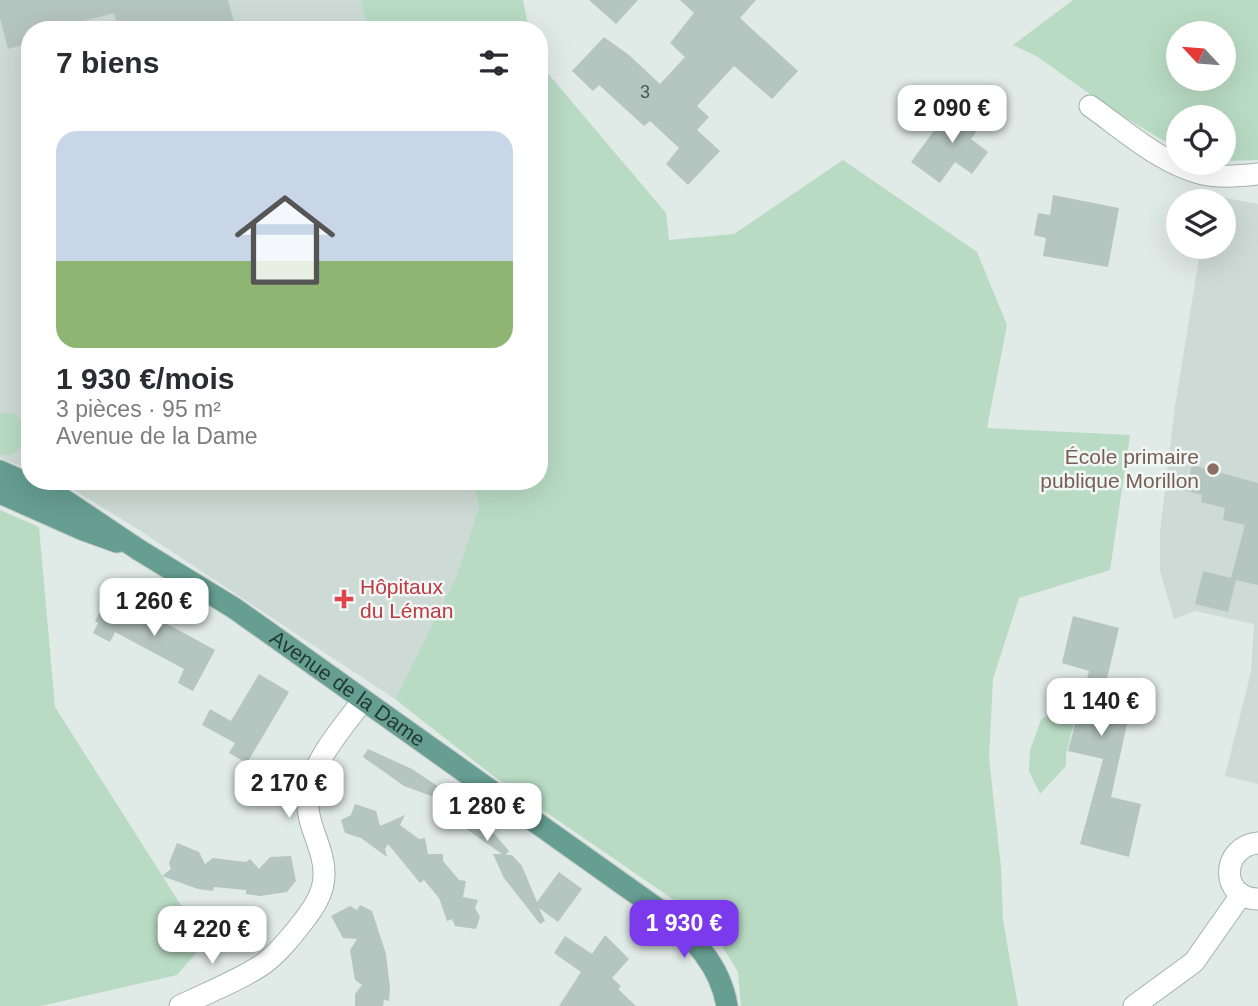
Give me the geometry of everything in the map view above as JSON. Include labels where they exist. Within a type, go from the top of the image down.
[{"type":"main road","name":"Avenue de la Dame","points":[[0,471],[21,480]]},
{"type":"main road","name":"Avenue de la Dame","points":[[43,490],[63,499],[139,550],[234,608],[626,886],[681,928],[698,945],[713,966],[727,1006]]},
{"type":"main road","name":"Avenue de la Dame","points":[[0,493],[81,529],[139,550]]},
{"type":"street","points":[[1090,106],[1185,169],[1206,175],[1258,174]]},
{"type":"street","points":[[180,1006],[264,964],[284,946],[314,909],[325,879],[321,851],[310,821],[308,798],[314,772],[363,700]]},
{"type":"street","points":[[1135,1006],[1194,962],[1249,897],[1229,877],[1229,867],[1240,849],[1258,843]]},
{"type":"shaded area","points":[[0,0],[361,0],[366,21],[21,21],[21,466],[0,458]]},
{"type":"shaded area","name":"École primaire publique Morillon","points":[[1236,200],[1258,204],[1258,784],[1225,776],[1251,672],[1254,624],[1195,611],[1174,619],[1160,571],[1160,532],[1175,406],[1199,259],[1236,259]]},
{"type":"shaded area","name":"Hôpitaux du Léman","points":[[74,490],[475,490],[479,507],[457,575],[395,699]]},
{"type":"green space","points":[[361,0],[523,0],[527,21],[366,21]]},
{"type":"green space","points":[[1073,0],[1258,0],[1258,160],[1236,161],[1236,105],[1166,105],[1166,142],[1112,110],[1038,57],[1013,45]]},
{"type":"green space","points":[[548,74],[666,213],[669,240],[734,234],[843,160],[977,252],[1007,325],[987,428],[1130,435],[1110,570],[1019,598],[993,679],[989,758],[1001,867],[1003,920],[1018,1006],[741,1006],[738,972],[714,933],[677,902],[492,775],[395,699],[457,575],[479,507],[475,490],[548,490]]},
{"type":"green space","points":[[0,413],[9,413],[21,421],[21,448],[11,455],[0,455]]},
{"type":"green space","points":[[0,510],[39,527],[55,707],[205,943],[177,975],[41,1006],[0,1006]]},
{"type":"green space","points":[[1079,702],[1066,755],[1066,766],[1040,794],[1029,771],[1030,750],[1041,720],[1063,703]]},
{"type":"building","points":[[0,0],[228,0],[234,21],[116,21],[114,13],[83,21],[21,21],[21,45],[8,49],[0,18]]},
{"type":"building","points":[[589,0],[638,0],[616,24]]},
{"type":"building","points":[[680,0],[756,0],[740,18],[798,71],[772,99],[734,66],[697,106],[709,117],[697,130],[720,151],[688,185],[666,164],[679,148],[650,121],[644,126],[599,85],[593,91],[572,71],[604,37],[629,55],[660,84],[685,57],[670,43],[694,13]]},
{"type":"building","points":[[955,102],[983,122],[971,139],[988,152],[972,174],[955,162],[940,183],[911,162]]},
{"type":"building","points":[[1053,195],[1119,208],[1108,267],[1043,256],[1046,238],[1034,235],[1038,213],[1050,215]]},
{"type":"building","points":[[1192,465],[1258,483],[1258,585],[1236,580],[1228,612],[1195,604],[1203,571],[1231,578],[1245,525],[1223,520],[1225,508],[1201,502],[1202,495],[1186,491]]},
{"type":"building","points":[[110,593],[215,650],[193,691],[178,683],[184,669],[115,632],[110,642],[93,633],[98,623],[95,621]]},
{"type":"building","points":[[1073,616],[1119,628],[1100,708],[1129,715],[1111,797],[1141,804],[1129,857],[1080,844],[1103,759],[1068,751],[1089,671],[1062,663]]},
{"type":"building","points":[[259,674],[289,692],[247,763],[229,753],[235,743],[202,725],[210,709],[231,721]]},
{"type":"building","points":[[368,749],[412,769],[475,811],[509,851],[506,855],[512,855],[522,866],[537,902],[559,872],[582,889],[558,922],[539,908],[545,921],[540,924],[504,878],[493,854],[502,854],[462,826],[440,799],[404,786],[363,757]]},
{"type":"building","points":[[355,804],[376,811],[380,826],[405,815],[400,825],[419,839],[425,838],[428,854],[443,854],[443,861],[459,880],[466,881],[463,897],[478,900],[475,908],[480,917],[476,929],[455,926],[452,919],[447,921],[439,898],[424,880],[420,883],[388,844],[385,849],[387,857],[361,838],[345,833],[341,820],[351,815]]},
{"type":"building","points":[[177,843],[199,852],[205,864],[213,858],[246,862],[250,859],[259,869],[270,857],[291,856],[296,881],[287,892],[260,896],[246,894],[246,890],[214,887],[213,891],[198,889],[162,876],[171,869],[169,863]]},
{"type":"building","points":[[360,905],[372,911],[386,954],[390,988],[389,1001],[384,1000],[383,1006],[355,1006],[355,994],[362,985],[355,980],[350,950],[357,939],[343,938],[331,916],[350,906],[357,910]]},
{"type":"building","points":[[605,935],[629,959],[612,978],[621,986],[618,989],[636,1006],[559,1006],[581,972],[554,953],[565,936],[592,954]]},
{"type":"place","name":"École primaire publique Morillon","points":[[1213,469]]},
{"type":"place","name":"Hôpitaux du Léman","points":[[344,599]]}]
